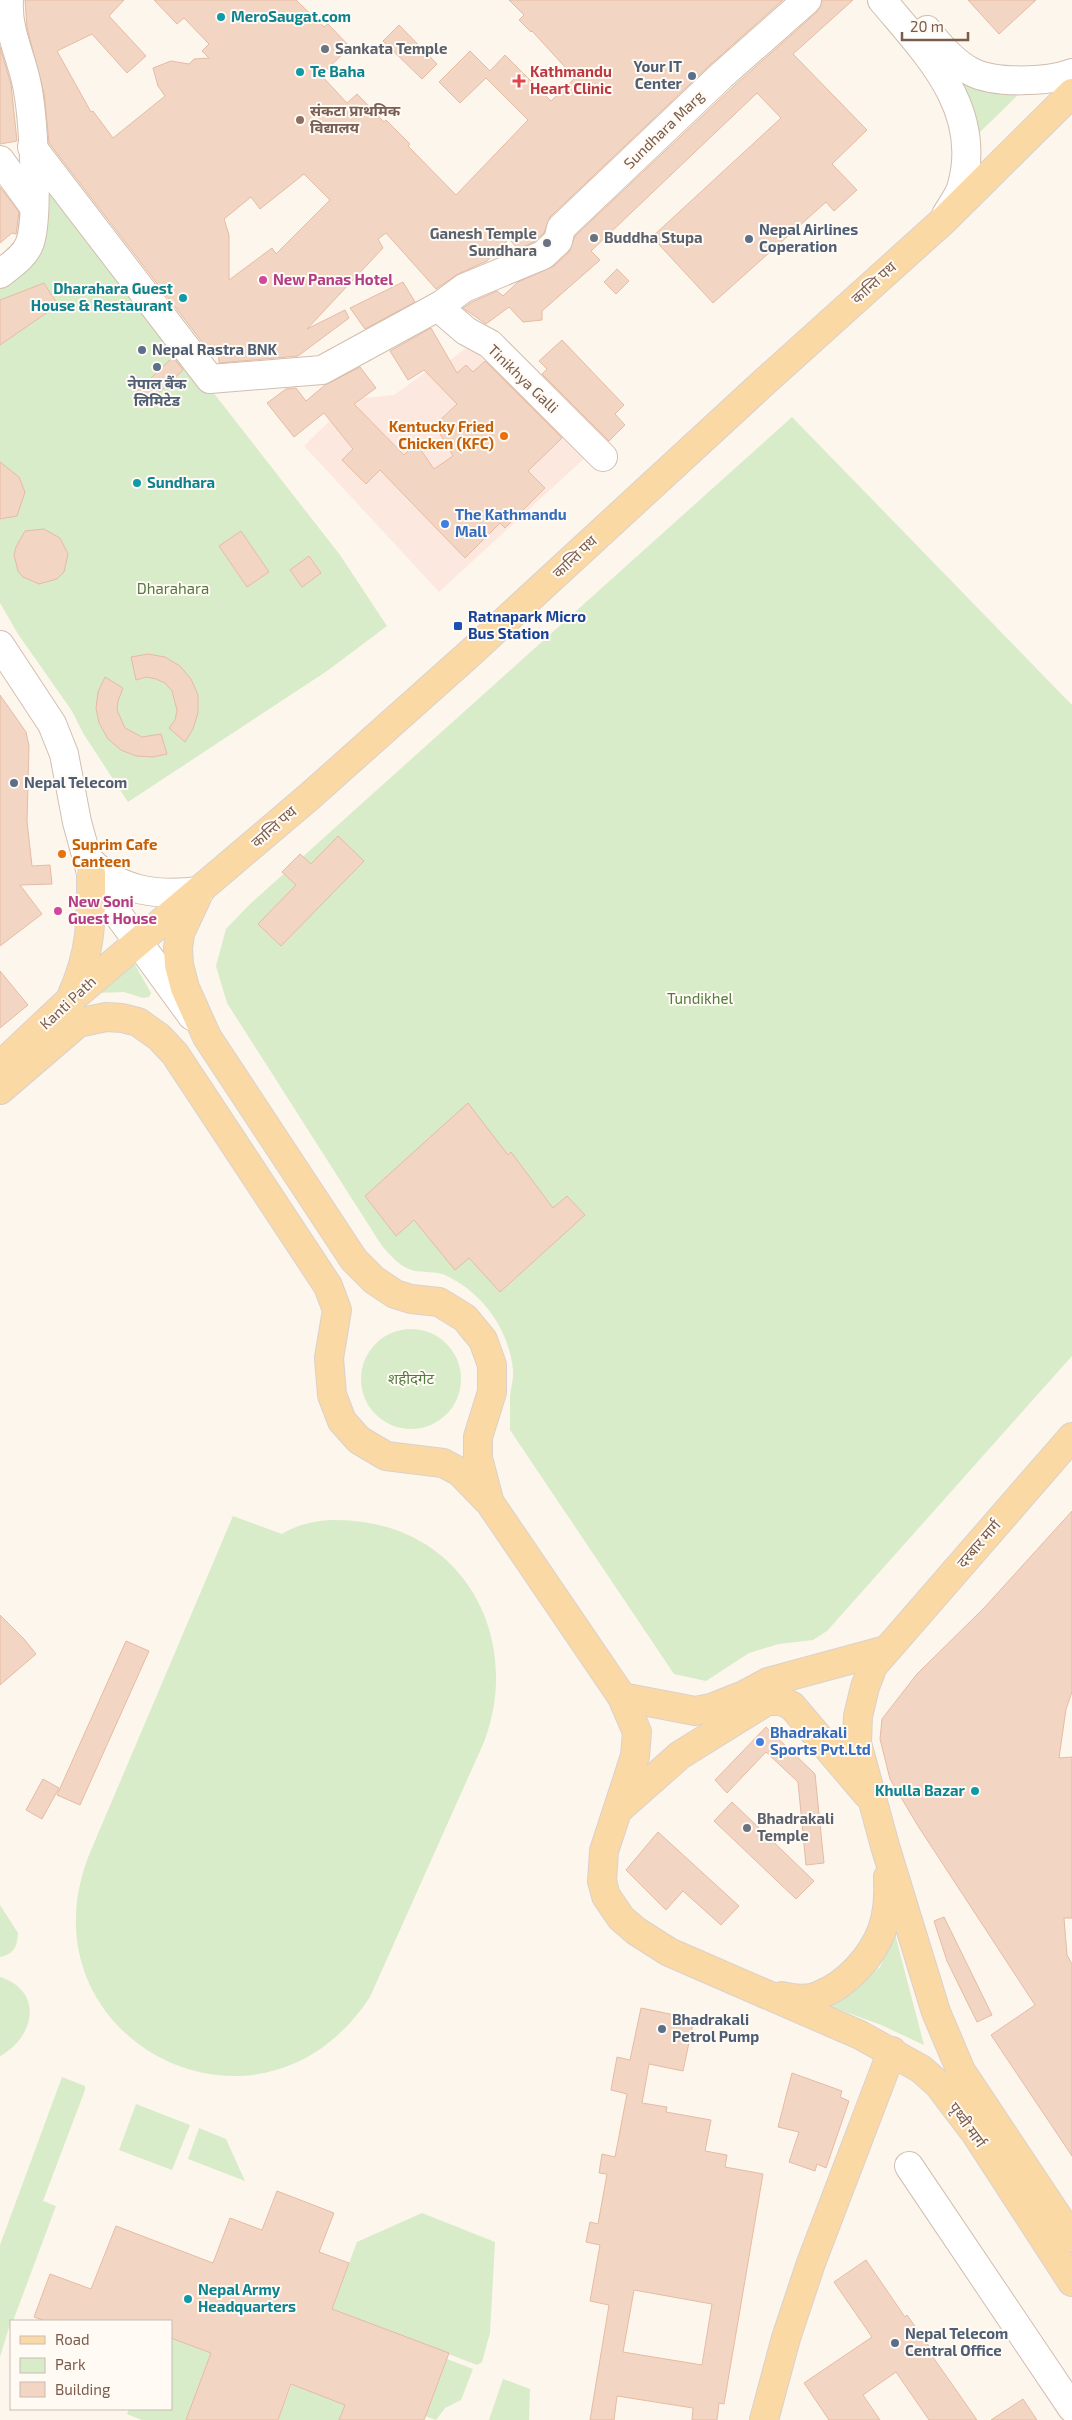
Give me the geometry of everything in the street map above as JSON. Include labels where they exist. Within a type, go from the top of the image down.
[{"type":"main road","name":"कान्ति पथ","points":[[138,940],[200,891],[460,662],[761,384],[943,221],[1072,93]]},
{"type":"main road","points":[[70,999],[84,968],[90,941],[89,865]]},
{"type":"main road","points":[[200,891],[180,932],[178,965],[185,988],[207,1037],[354,1260],[374,1280],[395,1294],[411,1299],[440,1302],[466,1318],[483,1340],[492,1365],[492,1392],[478,1437],[478,1458],[490,1502]]},
{"type":"main road","name":"Kanti Path","points":[[0,1066],[70,999],[138,940]]},
{"type":"main road","points":[[0,1090],[78,1023],[106,1017],[138,1022],[159,1037],[175,1054],[328,1286],[337,1310],[329,1358],[332,1395],[342,1421],[358,1440],[386,1456],[443,1463],[460,1472],[490,1502],[622,1697],[637,1732],[635,1756],[604,1851],[602,1866],[606,1896],[621,1918],[636,1931],[669,1952],[760,1992],[798,2000],[819,1996],[846,1979],[869,1955],[882,1930],[889,1897],[885,1846]]},
{"type":"main road","name":"दरबार मार्ग","points":[[885,1846],[857,1743],[858,1716],[864,1687],[873,1666],[1072,1437]]},
{"type":"main road","points":[[622,1697],[695,1711],[711,1708],[744,1696],[768,1682],[886,1650]]},
{"type":"main road","points":[[619,1809],[680,1755],[767,1701],[782,1701],[792,1706],[871,1799]]},
{"type":"main road","points":[[885,1846],[936,2012],[961,2071],[1037,2207],[1072,2282]]},
{"type":"main road","name":"पृथ्वी मार्ग","points":[[760,1992],[860,2035],[892,2051],[921,2069],[938,2084],[976,2134],[1037,2207],[1072,2238]]},
{"type":"main road","points":[[764,2420],[786,2338],[810,2263],[892,2051]]},
{"type":"street","points":[[0,274],[22,256],[29,245],[32,234],[34,207],[32,147],[26,83],[8,16],[9,0]]},
{"type":"street","name":"Sundhara Marg","points":[[438,306],[464,288],[544,255],[558,241],[561,228],[722,75],[807,0]]},
{"type":"street","points":[[882,0],[946,80],[957,104],[964,130],[962,185],[943,221]]},
{"type":"street","points":[[902,0],[944,50],[972,72],[993,78],[1020,79],[1058,78],[1072,73]]},
{"type":"street","points":[[32,147],[210,379],[322,370],[438,306]]},
{"type":"street","points":[[0,160],[34,207]]},
{"type":"street","name":"Tinikhya Galli","points":[[438,306],[466,331],[490,344],[603,457]]},
{"type":"street","points":[[0,645],[52,724],[64,754],[77,822],[89,865],[114,909],[207,1037]]},
{"type":"street","points":[[89,865],[112,880],[134,889],[172,894],[200,891]]},
{"type":"street","points":[[909,2166],[1072,2408]]},
{"type":"shaded area","name":"The Kathmandu Mall","points":[[475,341],[587,456],[439,592],[304,446],[352,399],[394,395],[427,371],[431,375]]},
{"type":"green space","points":[[961,83],[1022,91],[975,137]]},
{"type":"green space","name":"Dharahara","points":[[46,178],[340,555],[387,626],[327,671],[128,802],[83,733],[72,711],[18,634],[0,603],[0,288],[43,250],[48,222]]},
{"type":"green space","name":"Tundikhel","points":[[792,417],[1072,705],[1072,1356],[827,1631],[813,1640],[779,1644],[749,1653],[706,1681],[674,1674],[510,1430],[510,1396],[513,1370],[506,1340],[491,1314],[471,1291],[458,1282],[445,1275],[415,1271],[405,1267],[382,1246],[227,1003],[216,966],[226,929],[250,904]]},
{"type":"green space","points":[[130,956],[151,993],[149,997],[143,998],[124,992],[97,993]]},
{"type":"green space","name":"शहीदगेट","points":[[411,1329],[430,1332],[447,1343],[458,1360],[461,1379],[458,1398],[447,1415],[430,1426],[411,1429],[392,1426],[375,1415],[364,1398],[361,1379],[364,1360],[375,1343],[392,1332]]},
{"type":"green space","points":[[233,1516],[282,1534],[301,1525],[321,1521],[363,1522],[401,1532],[433,1549],[459,1573],[478,1601],[490,1634],[496,1669],[494,1705],[484,1742],[370,1997],[323,2047],[269,2072],[213,2075],[161,2058],[117,2025],[87,1978],[76,1921],[89,1855]]},
{"type":"green space","points":[[0,1905],[18,1933],[17,1942],[12,1952],[0,1957]]},
{"type":"green space","points":[[895,1934],[924,2045],[881,2025],[824,2004],[846,1995],[880,1967]]},
{"type":"green space","points":[[0,1977],[14,1984],[23,1993],[29,2003],[30,2015],[21,2038],[12,2048],[0,2056]]},
{"type":"green space","points":[[62,2077],[85,2086],[43,2201],[56,2206],[13,2320],[10,2320],[0,2357],[0,2245]]},
{"type":"green space","points":[[136,2104],[190,2125],[172,2170],[119,2150]]},
{"type":"green space","points":[[199,2128],[226,2139],[245,2181],[188,2159]]},
{"type":"green space","points":[[422,2213],[495,2242],[490,2333],[482,2362],[477,2365],[332,2309],[357,2242]]},
{"type":"green space","points":[[172,2338],[211,2353],[186,2420],[142,2420],[127,2414],[129,2410],[172,2410]]},
{"type":"green space","points":[[447,2359],[473,2369],[461,2400],[445,2408],[436,2420],[425,2416]]},
{"type":"green space","points":[[503,2379],[530,2389],[529,2420],[489,2420]]},
{"type":"green space","points":[[292,2384],[345,2405],[339,2420],[278,2420]]},
{"type":"building","points":[[25,0],[124,0],[109,16],[146,56],[127,73],[92,34],[57,51],[91,112],[93,111],[113,138],[165,96],[158,86],[153,68],[171,61],[189,64],[194,59],[209,58],[202,51],[209,44],[184,18],[177,24],[154,0],[296,0],[324,27],[328,24],[350,47],[321,75],[347,103],[357,94],[384,122],[386,120],[410,144],[408,146],[456,195],[528,120],[486,78],[460,103],[439,82],[470,51],[490,71],[505,55],[551,101],[575,78],[532,31],[519,20],[524,15],[509,0],[783,0],[711,64],[550,217],[544,233],[534,242],[518,249],[509,239],[487,261],[458,274],[436,289],[386,233],[378,239],[383,248],[307,329],[345,310],[349,318],[298,356],[219,363],[218,345],[209,351],[49,143],[44,93],[27,28]],"holes":[[[304,174],[330,200],[276,254],[272,248],[229,280],[229,235],[224,219],[251,197],[260,209]]]},
{"type":"building","points":[[822,0],[853,0],[793,54],[867,130],[832,164],[857,190],[834,211],[826,202],[713,303],[652,237],[781,118],[757,93],[591,251],[600,260],[542,311],[542,320],[523,322],[509,307],[486,324],[463,308],[497,291],[503,296],[518,282],[554,266],[569,252],[575,236],[733,87],[817,12]]},
{"type":"building","points":[[968,0],[1036,0],[999,34]]},
{"type":"building","points":[[399,25],[437,64],[422,79],[383,41]]},
{"type":"building","points":[[0,47],[11,84],[17,141],[0,144]]},
{"type":"building","points":[[0,187],[19,212],[16,234],[12,233],[0,243]]},
{"type":"building","points":[[617,269],[629,281],[616,294],[604,282]]},
{"type":"building","points":[[403,282],[415,302],[365,329],[350,308]]},
{"type":"building","points":[[44,283],[58,305],[0,345],[0,300]]},
{"type":"building","points":[[431,328],[457,373],[466,365],[473,372],[485,361],[562,438],[528,471],[545,488],[505,528],[500,523],[465,558],[380,470],[366,484],[342,460],[353,449],[324,413],[294,437],[267,403],[286,389],[296,388],[306,401],[325,385],[360,367],[376,388],[354,404],[404,455],[416,443],[434,469],[453,456],[435,425],[457,404],[424,370],[408,380],[390,351]]},
{"type":"building","points":[[562,340],[624,405],[615,414],[625,425],[609,441],[542,374],[547,369],[539,361]]},
{"type":"building","points":[[173,357],[183,370],[145,406],[134,394]]},
{"type":"building","points":[[0,462],[19,477],[25,492],[17,516],[0,519]]},
{"type":"building","points":[[44,529],[60,538],[68,554],[64,572],[57,579],[39,584],[23,577],[18,571],[14,555],[16,547],[25,531]]},
{"type":"building","points":[[241,531],[269,572],[247,587],[219,546]]},
{"type":"building","points":[[309,556],[321,573],[302,587],[290,570]]},
{"type":"building","points":[[148,654],[165,657],[180,666],[191,679],[198,695],[198,713],[193,729],[185,742],[169,728],[175,720],[177,710],[172,691],[165,683],[156,679],[146,677],[136,680],[131,657]]},
{"type":"building","points":[[105,677],[123,688],[117,710],[125,728],[142,737],[161,734],[167,754],[153,757],[136,756],[121,750],[108,739],[99,723],[96,708],[98,692]]},
{"type":"building","name":"Nepal Telecom","points":[[0,695],[26,732],[29,746],[27,821],[32,866],[50,865],[52,884],[20,885],[42,914],[0,946]]},
{"type":"building","points":[[338,836],[364,861],[281,946],[258,924],[296,885],[282,872],[300,854],[311,864]]},
{"type":"building","points":[[0,971],[28,1005],[0,1028]]},
{"type":"building","points":[[468,1103],[508,1155],[511,1152],[553,1208],[567,1196],[585,1215],[500,1292],[469,1258],[455,1270],[414,1220],[396,1236],[365,1196]]},
{"type":"building","name":"Khulla Bazar","points":[[1072,1511],[1072,1692],[1066,1709],[1059,1758],[1072,1757],[1072,1918],[1064,1918],[1067,1955],[1072,1964],[1072,2156],[991,2035],[1035,2005],[918,1826],[890,1779],[880,1739],[882,1719],[917,1674],[984,1608]]},
{"type":"building","points":[[0,1615],[36,1654],[0,1685]]},
{"type":"building","points":[[126,1641],[149,1651],[80,1805],[57,1795]]},
{"type":"building","points":[[766,1727],[815,1774],[824,1863],[806,1865],[798,1782],[766,1752],[727,1793],[715,1780]]},
{"type":"building","points":[[43,1779],[59,1788],[42,1819],[26,1810]]},
{"type":"building","points":[[732,1802],[814,1881],[796,1899],[714,1821]]},
{"type":"building","points":[[658,1832],[739,1906],[721,1925],[683,1891],[666,1910],[626,1870]]},
{"type":"building","points":[[944,1917],[992,2015],[977,2022],[947,1961],[934,1921]]},
{"type":"building","points":[[641,2008],[694,2019],[683,2071],[649,2064],[642,2103],[667,2107],[666,2112],[711,2120],[705,2151],[727,2155],[725,2167],[763,2174],[724,2404],[719,2403],[717,2420],[692,2420],[693,2408],[617,2396],[614,2420],[590,2420],[609,2305],[590,2301],[600,2245],[586,2242],[590,2222],[598,2224],[607,2174],[599,2173],[602,2154],[615,2157],[627,2094],[611,2090],[617,2057],[630,2060]],"holes":[[[634,2290],[712,2304],[702,2365],[623,2352]]]},
{"type":"building","points":[[792,2073],[842,2091],[840,2097],[849,2101],[826,2168],[817,2164],[815,2171],[789,2162],[799,2132],[778,2127]]},
{"type":"building","name":"Nepal Army Headquarters","points":[[277,2191],[334,2213],[319,2252],[349,2263],[332,2309],[449,2353],[424,2420],[339,2420],[345,2405],[291,2384],[278,2420],[186,2420],[211,2353],[172,2338],[172,2320],[42,2320],[34,2317],[50,2274],[91,2289],[116,2226],[213,2263],[230,2218],[262,2230]]},
{"type":"building","name":"Nepal Telecom Central Office","points":[[866,2260],[905,2317],[907,2315],[931,2349],[928,2350],[977,2420],[929,2420],[896,2372],[863,2395],[880,2420],[829,2420],[804,2383],[872,2337],[834,2282]]},
{"type":"building","points":[[1023,2399],[1037,2420],[991,2420]]},
{"type":"place","name":"MeroSaugat.com","points":[[221,17]]},
{"type":"place","name":"Sankata Temple","points":[[325,49]]},
{"type":"place","name":"Te Baha","points":[[300,72]]},
{"type":"place","name":"Your IT Center","points":[[692,76]]},
{"type":"place","name":"Kathmandu Heart Clinic","points":[[519,81]]},
{"type":"place","name":"संकटा प्राथमिक विद्यालय","points":[[300,120]]},
{"type":"place","name":"Buddha Stupa","points":[[594,238]]},
{"type":"place","name":"Nepal Airlines Coperation","points":[[749,239]]},
{"type":"place","name":"Ganesh Temple Sundhara","points":[[547,243]]},
{"type":"place","name":"New Panas Hotel","points":[[263,280]]},
{"type":"place","name":"Dharahara Guest House & Restaurant","points":[[183,298]]},
{"type":"place","name":"Nepal Rastra BNK","points":[[142,350]]},
{"type":"place","name":"नेपाल बैंक लिमिटेड","points":[[157,367]]},
{"type":"place","name":"Kentucky Fried Chicken (KFC)","points":[[504,436]]},
{"type":"place","name":"Sundhara","points":[[137,483]]},
{"type":"place","name":"The Kathmandu Mall","points":[[445,524]]},
{"type":"place","name":"Ratnapark Micro Bus Station","points":[[458,626]]},
{"type":"place","name":"Nepal Telecom","points":[[14,783]]},
{"type":"place","name":"Suprim Cafe Canteen","points":[[62,854]]},
{"type":"place","name":"New Soni Guest House","points":[[58,911]]},
{"type":"place","name":"Bhadrakali Sports Pvt.Ltd","points":[[760,1742]]},
{"type":"place","name":"Khulla Bazar","points":[[975,1791]]},
{"type":"place","name":"Bhadrakali Temple","points":[[747,1828]]},
{"type":"place","name":"Bhadrakali Petrol Pump","points":[[662,2029]]},
{"type":"place","name":"Nepal Army Headquarters","points":[[188,2299]]},
{"type":"place","name":"Nepal Telecom Central Office","points":[[895,2343]]}]
